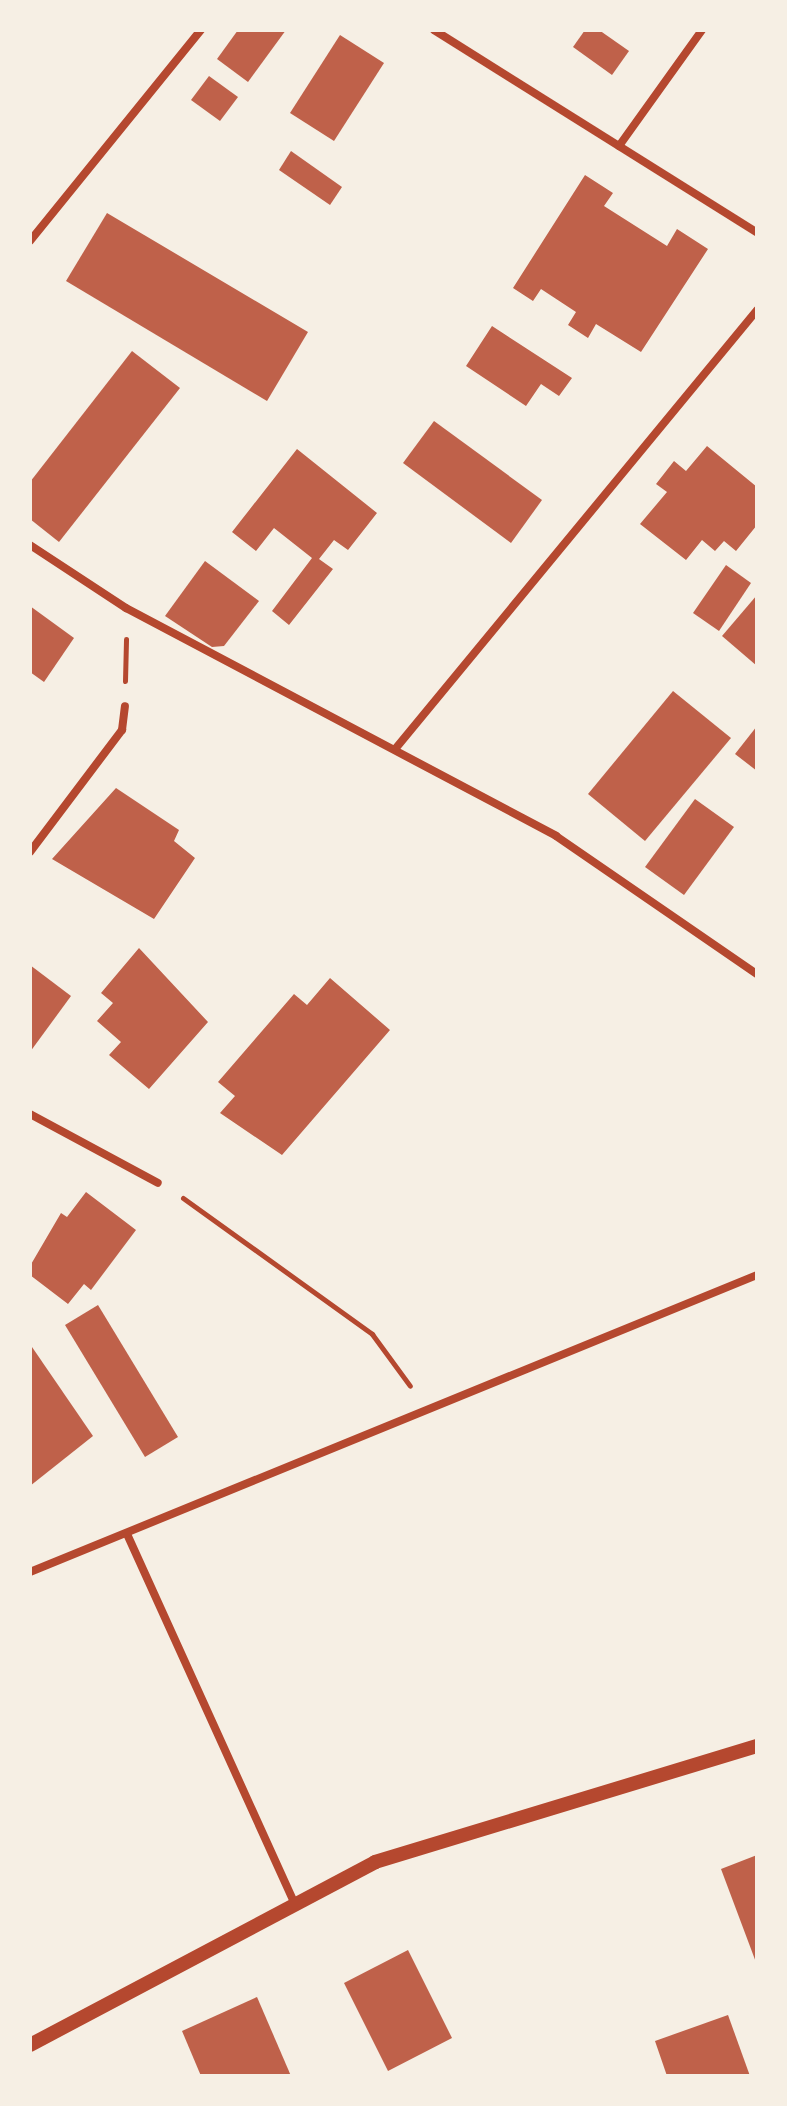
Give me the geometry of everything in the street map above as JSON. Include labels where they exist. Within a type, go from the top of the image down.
[{"type":"street","points":[[30,241],[201,30]]},
{"type":"street","points":[[434,30],[757,233]]},
{"type":"street","points":[[619,146],[702,30]]},
{"type":"street","points":[[396,748],[757,310]]},
{"type":"street","points":[[30,545],[126,608],[396,748],[556,836],[757,974]]},
{"type":"street","points":[[30,852],[122,730],[125,706]]},
{"type":"street","points":[[30,1114],[158,1183]]},
{"type":"street","points":[[30,1572],[757,1275]]},
{"type":"street","points":[[127,1534],[295,1906]]},
{"type":"street","points":[[30,2045],[375,1862],[757,1746]]},
{"type":"path","points":[[125,706],[126,608]]},
{"type":"path","points":[[158,1183],[227,1224],[372,1334],[427,1410]]},
{"type":"building","points":[[238,30],[286,30],[248,82],[217,59]]},
{"type":"building","points":[[585,30],[599,30],[629,51],[612,75],[573,47]]},
{"type":"building","points":[[340,35],[384,63],[334,141],[290,113]]},
{"type":"building","points":[[209,76],[238,97],[220,121],[191,100]]},
{"type":"building","points":[[291,151],[342,187],[330,205],[279,170]]},
{"type":"building","points":[[585,175],[613,193],[604,206],[667,246],[677,229],[708,249],[641,352],[596,324],[588,338],[568,325],[576,312],[541,289],[533,301],[513,288]]},
{"type":"building","points":[[107,213],[308,332],[267,401],[66,281]]},
{"type":"building","points":[[492,326],[572,378],[559,396],[541,384],[526,406],[466,366]]},
{"type":"building","points":[[132,351],[180,388],[59,542],[30,519],[30,482]]},
{"type":"building","points":[[434,421],[542,500],[511,543],[403,463]]},
{"type":"building","points":[[707,446],[757,487],[757,525],[736,551],[724,541],[715,551],[702,540],[686,560],[640,524],[667,492],[656,484],[674,461],[686,471]]},
{"type":"building","points":[[297,449],[377,513],[348,550],[334,540],[319,559],[333,569],[289,625],[272,611],[312,558],[274,528],[256,551],[232,532]]},
{"type":"building","points":[[205,561],[259,601],[224,646],[212,647],[165,616]]},
{"type":"building","points":[[726,565],[751,583],[719,631],[693,613]]},
{"type":"building","points":[[757,595],[757,666],[722,636]]},
{"type":"building","points":[[30,606],[74,638],[44,682],[30,672]]},
{"type":"building","points":[[673,691],[731,738],[645,841],[588,794]]},
{"type":"building","points":[[757,726],[757,771],[735,754]]},
{"type":"building","points":[[116,788],[179,830],[174,841],[195,858],[154,919],[52,859]]},
{"type":"building","points":[[695,799],[734,827],[684,895],[645,867]]},
{"type":"building","points":[[139,948],[208,1022],[149,1089],[109,1055],[121,1042],[97,1021],[113,1003],[101,993]]},
{"type":"building","points":[[30,965],[71,996],[30,1052]]},
{"type":"building","points":[[330,978],[390,1030],[282,1155],[220,1113],[235,1096],[218,1082],[294,994],[307,1005]]},
{"type":"building","points":[[86,1192],[136,1230],[91,1290],[84,1284],[68,1304],[30,1275],[30,1266],[61,1213],[67,1217]]},
{"type":"building","points":[[98,1305],[178,1437],[145,1457],[65,1325]]},
{"type":"building","points":[[32,1347],[93,1436],[30,1486],[30,1349]]},
{"type":"building","points":[[757,1855],[757,1965],[721,1869]]},
{"type":"building","points":[[408,1950],[452,2038],[388,2071],[344,1983]]},
{"type":"building","points":[[257,1997],[291,2076],[201,2076],[182,2031]]},
{"type":"building","points":[[728,2015],[750,2076],[667,2076],[655,2041]]}]
